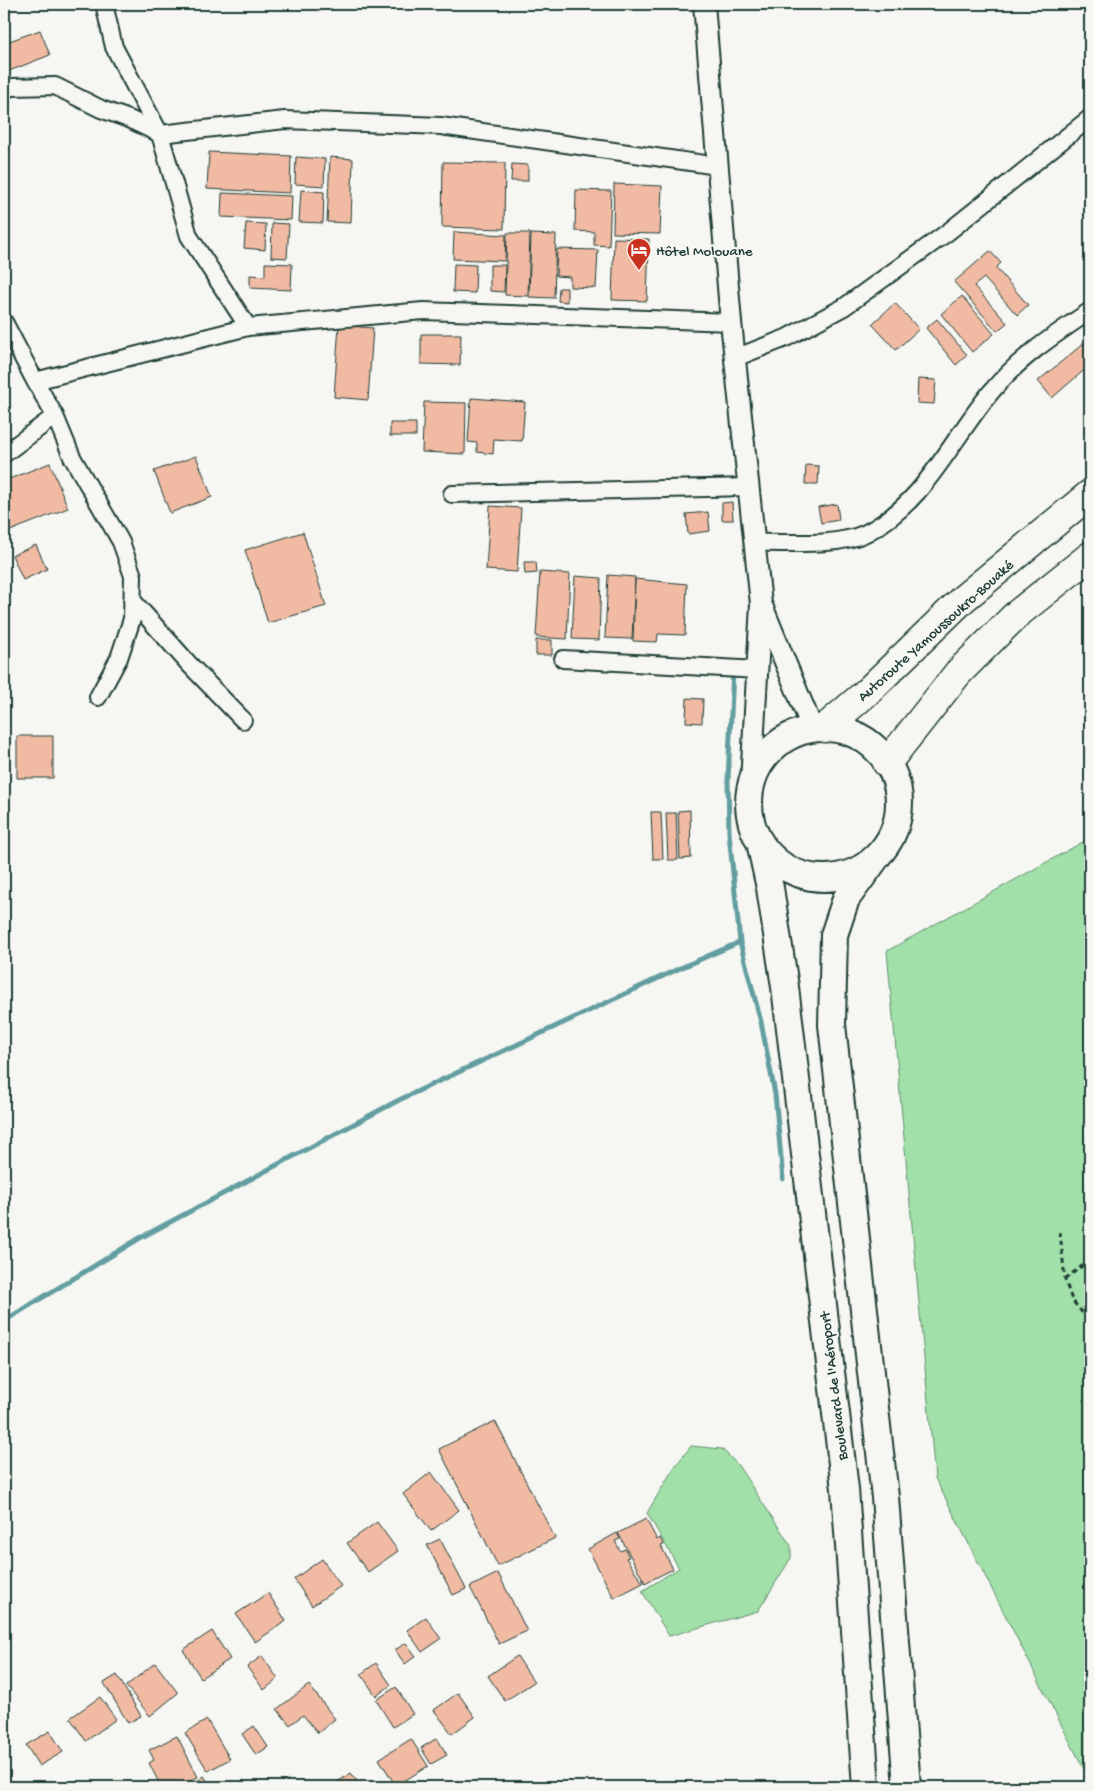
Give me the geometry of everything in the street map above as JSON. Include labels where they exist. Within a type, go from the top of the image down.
[{"type":"highway","name":"Autoroute Yamoussoukro-Bouaké","points":[[819,729],[867,692],[963,599],[1090,494]]},
{"type":"highway","points":[[887,763],[958,673],[1016,615],[1090,556]]},
{"type":"highway","points":[[879,854],[861,868],[840,877],[817,878],[794,872],[775,860],[760,842],[751,824],[748,804],[751,783],[761,760],[778,742],[801,731],[819,729],[849,732],[870,744],[887,763],[896,785],[899,810],[893,834],[879,854],[846,899],[834,935],[832,1025],[885,1498],[907,1787]]},
{"type":"highway","name":"Boulevard de l'Aéroport","points":[[760,842],[770,888],[785,987],[845,1489],[866,1787]]},
{"type":"street","points":[[104,4],[114,46],[160,134],[189,236],[248,327]]},
{"type":"street","points":[[704,4],[731,322],[761,604],[751,783]]},
{"type":"street","points":[[4,90],[11,87],[56,86],[101,109],[160,134],[285,120],[441,126],[718,166]]},
{"type":"street","points":[[735,358],[786,338],[844,307],[948,232],[1090,118]]},
{"type":"street","points":[[35,381],[248,327],[423,310],[731,322]]},
{"type":"street","points":[[756,543],[843,540],[865,533],[900,510],[923,488],[965,426],[992,391],[1029,352],[1090,310]]},
{"type":"street","points":[[4,322],[55,416],[72,457],[121,542],[133,576],[132,619],[119,658],[98,697]]},
{"type":"street","points":[[4,454],[55,416]]},
{"type":"street","points":[[452,494],[750,487]]},
{"type":"street","points":[[132,600],[189,664],[243,720]]},
{"type":"street","points":[[761,604],[819,729]]},
{"type":"street","points":[[563,659],[758,670]]},
{"type":"path","points":[[1060,1232],[1065,1280],[1072,1300],[1090,1322]]},
{"type":"path","points":[[1065,1280],[1090,1260]]},
{"type":"green space","points":[[1090,838],[1090,1773],[1087,1775],[935,1478],[887,951]]},
{"type":"green space","points":[[691,1446],[722,1449],[737,1464],[791,1546],[791,1558],[758,1611],[669,1636],[642,1591],[679,1568],[647,1513],[673,1469]]},
{"type":"building","points":[[40,30],[50,55],[4,73],[4,43]]},
{"type":"building","points":[[209,152],[291,156],[290,193],[207,189]]},
{"type":"building","points":[[296,157],[325,159],[324,186],[295,184]]},
{"type":"building","points":[[330,157],[353,159],[351,223],[327,222]]},
{"type":"building","points":[[443,162],[505,163],[504,229],[442,227]]},
{"type":"building","points":[[512,164],[528,165],[528,181],[511,181]]},
{"type":"building","points":[[614,184],[662,186],[660,234],[613,233]]},
{"type":"building","points":[[301,190],[324,192],[323,223],[299,222]]},
{"type":"building","points":[[576,190],[611,191],[609,246],[594,245],[594,232],[575,231]]},
{"type":"building","points":[[222,193],[292,196],[291,220],[221,217]]},
{"type":"building","points":[[246,223],[266,224],[265,250],[244,248]]},
{"type":"building","points":[[272,223],[289,224],[287,258],[271,257]]},
{"type":"building","points":[[454,232],[506,235],[505,261],[453,259]]},
{"type":"building","points":[[507,233],[530,233],[528,296],[505,295]]},
{"type":"building","points":[[531,234],[556,235],[554,298],[529,297]]},
{"type":"building","points":[[614,238],[649,239],[647,301],[612,300]]},
{"type":"building","points":[[557,249],[598,250],[596,288],[570,287],[570,277],[556,276]]},
{"type":"building","points":[[990,251],[1001,263],[996,268],[1028,305],[1017,315],[984,278],[974,286],[1007,323],[997,331],[954,282]]},
{"type":"building","points":[[265,263],[292,264],[291,290],[250,288],[250,275],[265,276]]},
{"type":"building","points":[[454,264],[476,265],[475,293],[453,292]]},
{"type":"building","points":[[490,265],[505,265],[504,292],[490,291]]},
{"type":"building","points":[[559,288],[567,288],[567,302],[558,301]]},
{"type":"building","points":[[962,296],[994,334],[972,352],[941,314]]},
{"type":"building","points":[[895,303],[919,329],[896,350],[872,324]]},
{"type":"building","points":[[937,319],[967,355],[956,365],[926,328]]},
{"type":"building","points":[[339,325],[373,328],[368,400],[334,397]]},
{"type":"building","points":[[421,334],[461,334],[460,365],[421,364]]},
{"type":"building","points":[[1084,343],[1090,351],[1090,365],[1052,398],[1038,381]]},
{"type":"building","points":[[918,379],[936,380],[934,404],[917,403]]},
{"type":"building","points":[[471,398],[525,402],[522,441],[494,439],[493,454],[477,452],[477,443],[468,442]]},
{"type":"building","points":[[424,402],[466,403],[465,454],[422,452]]},
{"type":"building","points":[[390,423],[416,423],[416,436],[390,436]]},
{"type":"building","points":[[196,456],[212,497],[170,513],[154,471]]},
{"type":"building","points":[[50,463],[68,508],[5,533],[4,481]]},
{"type":"building","points":[[806,465],[819,466],[818,484],[805,484]]},
{"type":"building","points":[[732,502],[733,520],[722,520],[722,503]]},
{"type":"building","points":[[837,504],[839,520],[821,523],[818,507]]},
{"type":"building","points":[[490,506],[521,508],[517,572],[486,570]]},
{"type":"building","points":[[708,512],[710,531],[688,534],[686,514]]},
{"type":"building","points":[[303,532],[326,606],[268,623],[245,550]]},
{"type":"building","points":[[36,545],[47,569],[23,580],[12,555]]},
{"type":"building","points":[[524,562],[536,562],[537,573],[525,574]]},
{"type":"building","points":[[540,572],[570,574],[567,639],[536,637]]},
{"type":"building","points":[[608,575],[635,577],[632,639],[605,638]]},
{"type":"building","points":[[575,576],[601,578],[599,640],[572,639]]},
{"type":"building","points":[[635,579],[687,584],[685,635],[658,634],[657,642],[633,641]]},
{"type":"building","points":[[536,640],[552,640],[552,655],[536,655]]},
{"type":"building","points":[[687,698],[703,699],[702,723],[686,722]]},
{"type":"building","points":[[17,736],[53,736],[53,778],[17,778]]},
{"type":"building","points":[[690,810],[691,858],[680,859],[678,811]]},
{"type":"building","points":[[651,812],[661,812],[663,859],[653,859]]},
{"type":"building","points":[[666,813],[676,813],[678,860],[668,860]]},
{"type":"building","points":[[495,1421],[555,1538],[498,1566],[439,1449]]},
{"type":"building","points":[[431,1472],[459,1510],[431,1531],[403,1494]]},
{"type":"building","points":[[646,1519],[657,1540],[660,1538],[664,1545],[661,1546],[673,1569],[645,1583],[618,1533]]},
{"type":"building","points":[[377,1522],[398,1551],[368,1572],[347,1543]]},
{"type":"building","points":[[617,1533],[620,1539],[615,1541],[620,1551],[625,1549],[629,1557],[626,1558],[643,1583],[614,1598],[588,1549]]},
{"type":"building","points":[[440,1539],[466,1589],[453,1595],[427,1545]]},
{"type":"building","points":[[322,1559],[341,1586],[312,1606],[294,1579]]},
{"type":"building","points":[[498,1573],[527,1631],[499,1644],[470,1587]]},
{"type":"building","points":[[268,1593],[286,1621],[255,1642],[236,1614]]},
{"type":"building","points":[[426,1617],[441,1639],[422,1652],[407,1630]]},
{"type":"building","points":[[212,1631],[230,1659],[201,1678],[183,1650]]},
{"type":"building","points":[[406,1643],[416,1656],[405,1664],[395,1650]]},
{"type":"building","points":[[262,1656],[278,1679],[264,1690],[247,1667]]},
{"type":"building","points":[[517,1656],[534,1682],[505,1701],[488,1676]]},
{"type":"building","points":[[155,1663],[178,1693],[150,1716],[126,1686]]},
{"type":"building","points":[[376,1663],[391,1685],[376,1696],[361,1674]]},
{"type":"building","points":[[117,1675],[141,1716],[128,1723],[104,1683]]},
{"type":"building","points":[[309,1685],[335,1719],[318,1733],[303,1715],[290,1725],[277,1709]]},
{"type":"building","points":[[396,1687],[413,1714],[393,1727],[376,1700]]},
{"type":"building","points":[[458,1693],[475,1717],[452,1734],[434,1710]]},
{"type":"building","points":[[100,1697],[116,1719],[86,1741],[70,1718]]},
{"type":"building","points":[[207,1720],[230,1759],[208,1771],[185,1733]]},
{"type":"building","points":[[254,1726],[268,1747],[256,1755],[242,1734]]},
{"type":"building","points":[[50,1731],[63,1752],[39,1766],[26,1745]]},
{"type":"building","points":[[177,1736],[198,1777],[178,1787],[161,1787],[149,1763],[154,1760],[149,1750]]},
{"type":"building","points":[[437,1738],[447,1755],[431,1764],[421,1748]]},
{"type":"building","points":[[411,1739],[428,1766],[396,1786],[379,1759]]},
{"type":"building","points":[[351,1773],[361,1787],[330,1787]]},
{"type":"building","points":[[204,1776],[212,1787],[199,1787],[196,1782]]},
{"type":"waterway","points":[[733,670],[728,780],[729,833],[740,942],[761,1022],[775,1094],[783,1179]]},
{"type":"waterway","points":[[4,1321],[140,1238],[399,1100],[678,969],[740,942]]},
{"type":"place","name":"Hôtel Molouane","points":[[639,271]]}]
